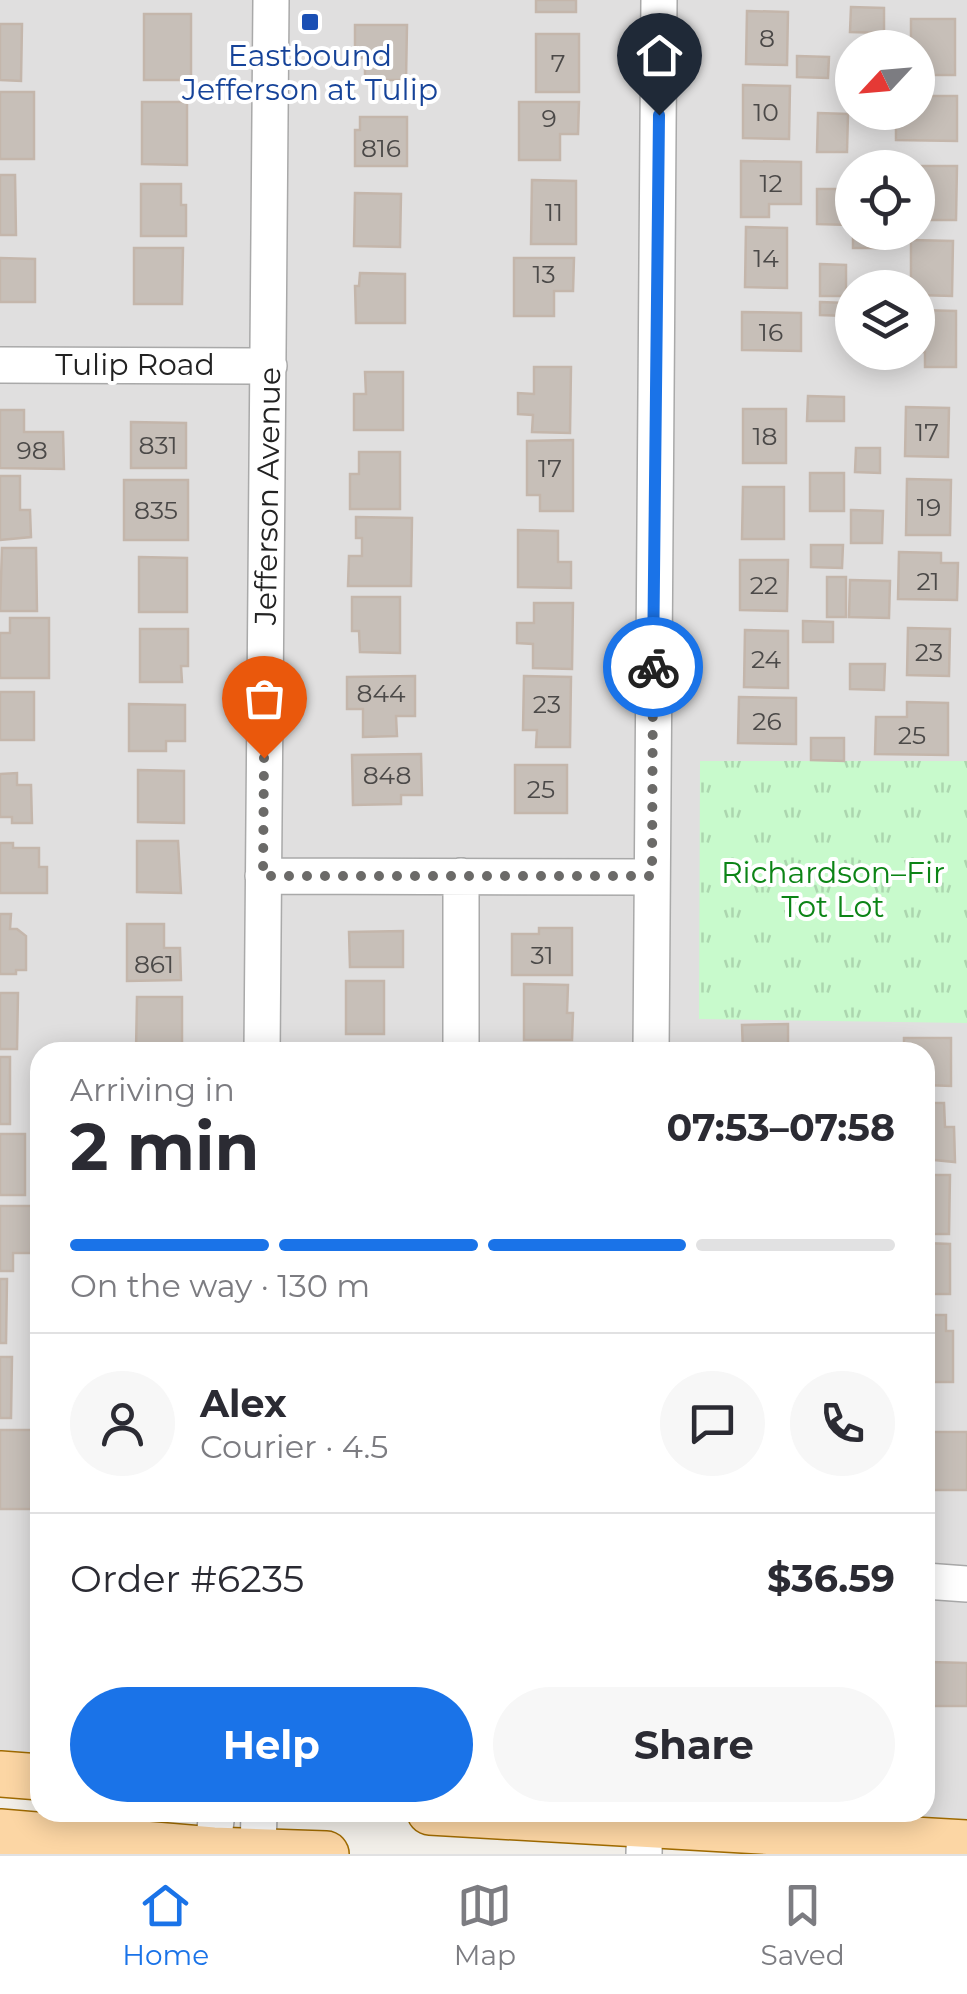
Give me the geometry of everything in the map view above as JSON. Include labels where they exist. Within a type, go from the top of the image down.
[{"type":"main road","points":[[0,1774],[30,1776]]},
{"type":"main road","points":[[597,1822],[645,1830],[967,1843]]},
{"type":"main road","points":[[0,1834],[258,1839],[326,1854]]},
{"type":"main road","points":[[0,1834],[44,1854]]},
{"type":"street","name":"Jefferson Avenue","points":[[262,1042],[271,0]]},
{"type":"street","points":[[651,1042],[660,0]]},
{"type":"street","name":"Tulip Road","points":[[0,365],[269,366]]},
{"type":"street","points":[[263,876],[652,876]]},
{"type":"street","points":[[461,876],[462,1042]]},
{"type":"street","points":[[935,1582],[967,1584]]},
{"type":"shaded area","points":[[0,0],[967,0],[967,1820],[935,1818],[935,1042],[30,1042],[30,1764],[0,1762]]},
{"type":"green space","name":"Richardson–Fir Tot Lot","points":[[700,761],[967,761],[967,1023],[699,1019]]},
{"type":"building","points":[[536,0],[576,0],[576,12],[536,12]]},
{"type":"building","points":[[851,7],[884,8],[884,30],[850,30]]},
{"type":"building","points":[[747,11],[788,12],[787,65],[746,64]]},
{"type":"building","points":[[144,14],[191,14],[191,80],[144,80]]},
{"type":"building","points":[[911,19],[955,19],[955,75],[935,75],[935,30],[911,30]]},
{"type":"building","points":[[0,24],[22,24],[21,81],[0,80]]},
{"type":"building","points":[[355,25],[407,25],[406,80],[365,80],[365,58],[355,58]]},
{"type":"building","points":[[536,34],[579,34],[579,92],[536,92]]},
{"type":"building","points":[[797,56],[829,57],[828,78],[797,77]]},
{"type":"building","points":[[743,85],[790,86],[789,139],[743,138]]},
{"type":"building","points":[[0,92],[34,92],[34,159],[0,159]]},
{"type":"building","points":[[935,96],[957,96],[957,141],[896,140],[896,130],[935,130]]},
{"type":"building","points":[[142,102],[187,102],[187,165],[142,164]]},
{"type":"building","points":[[519,102],[579,102],[578,134],[560,134],[560,160],[519,160]]},
{"type":"building","points":[[818,113],[835,114],[835,130],[848,130],[847,150],[817,152]]},
{"type":"building","points":[[360,117],[407,117],[407,166],[355,166],[355,130],[360,130]]},
{"type":"building","points":[[741,161],[801,162],[801,204],[769,204],[769,217],[741,217]]},
{"type":"building","points":[[935,166],[957,166],[956,220],[935,220]]},
{"type":"building","points":[[0,175],[15,175],[16,235],[0,235]]},
{"type":"building","points":[[532,180],[576,181],[576,244],[531,244]]},
{"type":"building","points":[[141,184],[181,184],[186,236],[141,236]]},
{"type":"building","points":[[817,189],[835,189],[835,225],[817,224]]},
{"type":"building","points":[[355,193],[401,194],[400,247],[354,246]]},
{"type":"building","points":[[746,227],[787,228],[787,288],[745,287]]},
{"type":"building","points":[[935,241],[953,241],[952,296],[935,296],[935,270],[911,270],[911,250],[935,250]]},
{"type":"building","points":[[134,248],[183,248],[182,304],[134,304]]},
{"type":"building","points":[[0,258],[35,259],[35,302],[0,302]]},
{"type":"building","points":[[514,258],[574,258],[573,291],[554,291],[554,316],[514,316]]},
{"type":"building","points":[[820,264],[846,265],[846,270],[835,270],[835,296],[820,296]]},
{"type":"building","points":[[360,273],[405,274],[405,323],[356,323],[355,286],[359,286]]},
{"type":"building","points":[[820,302],[835,303],[835,316],[820,315]]},
{"type":"building","points":[[935,310],[956,311],[956,367],[935,367]]},
{"type":"building","points":[[742,312],[801,313],[801,351],[742,350]]},
{"type":"building","points":[[534,367],[571,367],[570,433],[532,432],[533,415],[518,414],[518,393],[534,394]]},
{"type":"building","points":[[365,372],[403,372],[403,430],[354,430],[354,394],[366,394]]},
{"type":"building","points":[[808,396],[844,397],[844,421],[807,421]]},
{"type":"building","points":[[906,407],[949,408],[948,457],[905,456]]},
{"type":"building","points":[[743,409],[786,409],[786,463],[743,463]]},
{"type":"building","points":[[0,410],[24,410],[24,432],[63,432],[64,469],[0,468]]},
{"type":"building","points":[[131,422],[186,423],[186,468],[131,468]]},
{"type":"building","points":[[573,440],[573,511],[540,511],[540,495],[527,495],[527,441]]},
{"type":"building","points":[[856,448],[880,448],[880,473],[855,472]]},
{"type":"building","points":[[359,452],[400,452],[400,509],[350,509],[350,474],[359,474]]},
{"type":"building","points":[[810,473],[844,473],[844,511],[810,511]]},
{"type":"building","points":[[0,476],[20,476],[20,510],[30,510],[31,537],[0,540]]},
{"type":"building","points":[[907,479],[951,480],[950,535],[906,535]]},
{"type":"building","points":[[124,480],[188,480],[188,540],[124,540]]},
{"type":"building","points":[[743,487],[784,487],[784,539],[742,539]]},
{"type":"building","points":[[851,510],[883,511],[882,543],[851,543]]},
{"type":"building","points":[[356,517],[412,518],[411,586],[348,586],[349,556],[362,556],[362,538],[356,538]]},
{"type":"building","points":[[518,530],[558,531],[558,562],[571,562],[571,588],[518,587]]},
{"type":"building","points":[[811,545],[843,545],[842,568],[811,567]]},
{"type":"building","points":[[2,548],[36,548],[37,611],[0,611]]},
{"type":"building","points":[[899,552],[941,553],[941,563],[958,563],[957,600],[898,599]]},
{"type":"building","points":[[139,557],[187,558],[187,612],[139,612]]},
{"type":"building","points":[[740,560],[788,560],[787,611],[740,610]]},
{"type":"building","points":[[827,577],[846,577],[846,617],[827,617]]},
{"type":"building","points":[[850,580],[890,581],[889,618],[849,617]]},
{"type":"building","points":[[352,597],[400,597],[400,653],[360,652],[359,631],[352,631]]},
{"type":"building","points":[[534,603],[573,603],[572,669],[533,668],[533,644],[517,643],[517,623],[534,623]]},
{"type":"building","points":[[10,618],[49,618],[49,678],[0,678],[0,633],[10,633]]},
{"type":"building","points":[[803,621],[833,622],[833,642],[803,642]]},
{"type":"building","points":[[908,628],[950,629],[949,676],[907,675]]},
{"type":"building","points":[[140,629],[188,629],[188,666],[181,666],[182,682],[140,682]]},
{"type":"building","points":[[745,630],[788,631],[788,688],[744,687]]},
{"type":"building","points":[[850,664],[885,664],[884,690],[850,689]]},
{"type":"building","points":[[415,676],[415,716],[396,716],[397,736],[363,737],[363,709],[347,709],[347,677]]},
{"type":"building","points":[[524,676],[571,677],[570,747],[536,747],[537,730],[523,730]]},
{"type":"building","points":[[0,692],[34,692],[34,740],[0,740]]},
{"type":"building","points":[[739,697],[796,698],[796,744],[738,743]]},
{"type":"building","points":[[907,702],[948,703],[948,755],[875,754],[876,717],[907,717]]},
{"type":"building","points":[[129,704],[185,705],[185,741],[166,741],[166,751],[129,751]]},
{"type":"building","points":[[811,738],[844,738],[844,761],[811,760]]},
{"type":"building","points":[[421,754],[422,795],[401,795],[401,804],[353,805],[352,755]]},
{"type":"building","points":[[515,765],[567,765],[567,813],[515,813]]},
{"type":"building","points":[[138,770],[184,771],[184,823],[138,822]]},
{"type":"building","points":[[17,773],[17,785],[31,785],[32,823],[12,823],[12,817],[0,817],[0,774]]},
{"type":"building","points":[[137,841],[178,841],[181,893],[137,892]]},
{"type":"building","points":[[0,843],[13,843],[13,848],[39,848],[39,867],[47,867],[47,893],[0,893]]},
{"type":"building","points":[[0,914],[11,914],[10,929],[26,936],[26,970],[16,970],[16,974],[0,974]]},
{"type":"building","points":[[127,924],[164,924],[164,948],[180,948],[181,980],[127,981]]},
{"type":"building","points":[[539,928],[572,928],[572,975],[512,975],[512,934],[539,934]]},
{"type":"building","points":[[403,931],[403,967],[350,967],[349,932]]},
{"type":"building","points":[[346,981],[384,981],[384,1034],[346,1034]]},
{"type":"building","points":[[524,984],[568,985],[567,1013],[573,1013],[572,1040],[524,1040]]},
{"type":"building","points":[[0,993],[18,993],[17,1049],[0,1049]]},
{"type":"building","points":[[137,997],[182,997],[182,1042],[136,1042]]},
{"type":"building","points":[[788,1024],[788,1042],[743,1042],[742,1025]]},
{"type":"building","points":[[904,1038],[951,1038],[951,1086],[935,1085],[935,1042],[904,1042]]},
{"type":"building","points":[[0,1057],[10,1057],[10,1124],[0,1124]]},
{"type":"building","points":[[935,1103],[944,1103],[945,1127],[954,1127],[955,1162],[935,1160]]},
{"type":"building","points":[[0,1134],[25,1134],[25,1195],[0,1195]]},
{"type":"building","points":[[935,1175],[950,1175],[949,1234],[935,1234]]},
{"type":"building","points":[[0,1206],[30,1206],[30,1253],[13,1253],[13,1271],[0,1271]]},
{"type":"building","points":[[935,1243],[950,1244],[950,1294],[935,1294]]},
{"type":"building","points":[[0,1279],[7,1279],[6,1343],[0,1343]]},
{"type":"building","points":[[935,1315],[946,1315],[946,1331],[953,1331],[953,1382],[935,1382]]},
{"type":"building","points":[[0,1357],[12,1357],[11,1418],[0,1418]]},
{"type":"building","points":[[0,1430],[30,1430],[30,1509],[0,1509]]},
{"type":"building","points":[[935,1432],[967,1432],[967,1490],[935,1490]]},
{"type":"building","points":[[935,1662],[967,1663],[967,1706],[935,1706]]},
{"type":"way so far","points":[[264,758],[263,876],[652,876],[653,667]]},
{"type":"place","name":"Eastbound Jefferson at Tulip","points":[[310,22]]},
{"type":"route","points":[[653,667],[659,115]]}]
